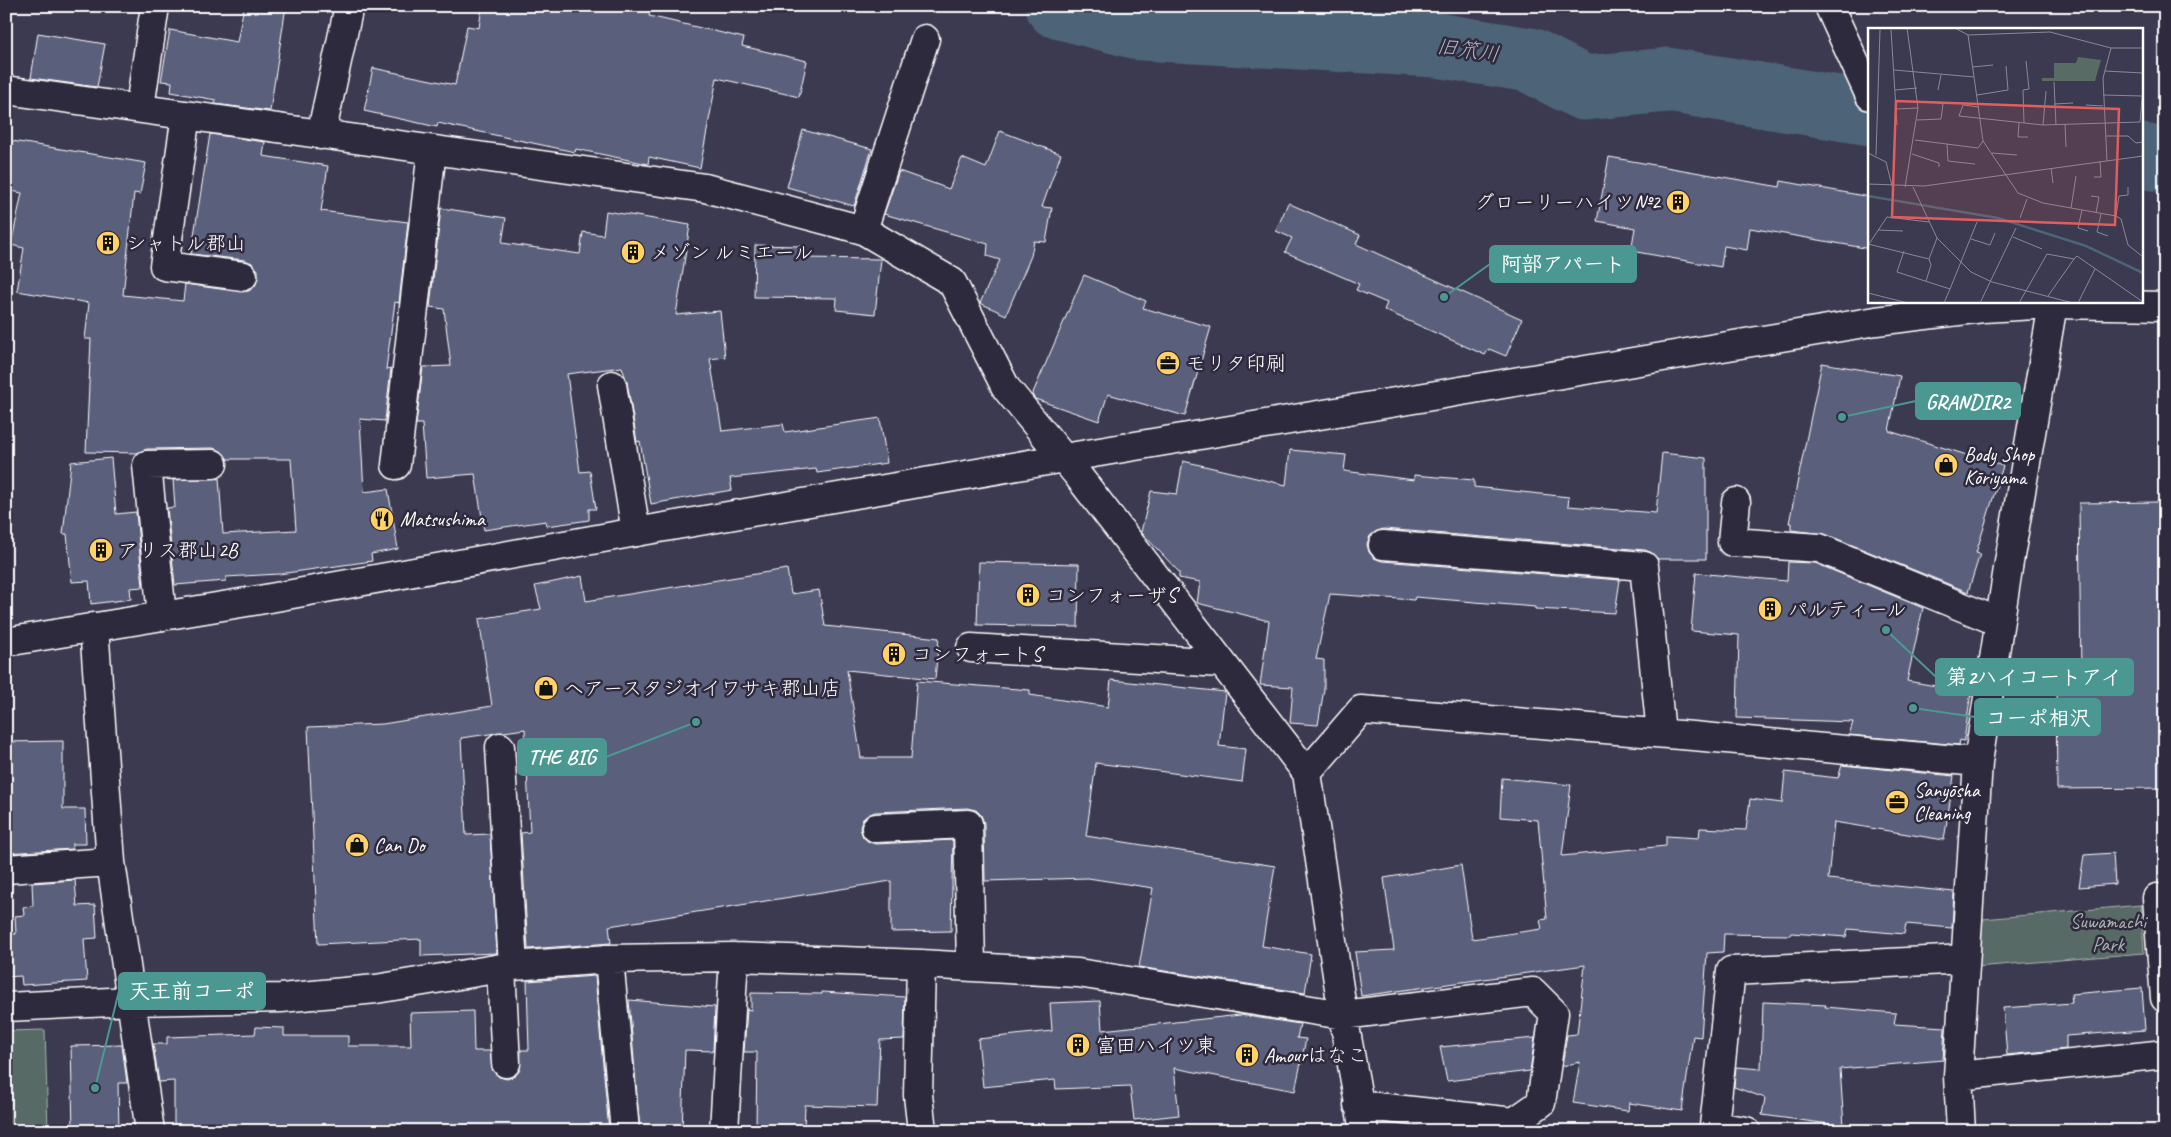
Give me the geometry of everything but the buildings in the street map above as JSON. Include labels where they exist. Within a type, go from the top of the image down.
[{"type":"street","points":[[140,107],[155,6]]},
{"type":"street","points":[[321,135],[349,6]]},
{"type":"street","points":[[1829,6],[1868,92]]},
{"type":"street","points":[[863,230],[925,39]]},
{"type":"street","points":[[6,90],[140,107],[321,135],[705,188],[863,230],[952,282],[1006,388],[1064,458],[1307,774],[1343,1015],[1361,1118],[1514,1122],[1541,1103],[1554,1013],[1533,992],[1343,1015],[1078,973],[921,964],[734,957],[609,959],[507,967],[376,989],[281,998],[131,1001],[6,1007]]},
{"type":"street","points":[[186,115],[164,266],[243,276]]},
{"type":"street","points":[[396,465],[432,150]]},
{"type":"street","points":[[6,642],[1064,458],[1981,304],[2165,306]]},
{"type":"street","points":[[1961,1131],[1958,1076],[1978,762],[2053,304]]},
{"type":"street","points":[[612,385],[636,532]]},
{"type":"street","points":[[162,616],[148,465],[213,464]]},
{"type":"street","points":[[1736,502],[1732,542],[1819,548],[2000,622]]},
{"type":"street","points":[[1383,545],[1644,566],[1661,733]]},
{"type":"street","points":[[94,627],[112,862],[150,1131]]},
{"type":"street","points":[[971,648],[1222,663]]},
{"type":"street","points":[[1307,774],[1362,710],[1661,733],[1978,762]]},
{"type":"street","points":[[500,747],[507,967],[506,1062]]},
{"type":"street","points":[[876,828],[968,824],[971,967]]},
{"type":"street","points":[[6,869],[112,862]]},
{"type":"street","points":[[2157,898],[2165,998]]},
{"type":"street","points":[[724,1131],[734,957]]},
{"type":"street","points":[[1746,1131],[1714,1126],[1731,972],[1965,958]]},
{"type":"street","points":[[609,959],[625,1131]]},
{"type":"street","points":[[921,964],[918,1095],[922,1131]]},
{"type":"street","points":[[1958,1076],[2165,1054]]},
{"type":"green space","name":"Suwamachi Park","points":[[2141,905],[2144,953],[1976,967],[1983,919]]},
{"type":"green space","points":[[45,1030],[48,1131],[6,1131],[6,1031]]},
{"type":"waterway","name":"旧笊川","points":[[1058,6],[1142,28],[1436,45],[1530,60],[1584,88],[1668,80],[1868,113]]},
{"type":"waterway","name":"旧笊川","points":[[2144,156],[2165,160]]},
{"type":"place","name":"グローリーハイツ№2","points":[[1678,202]]},
{"type":"place","name":"シャトル郡山","points":[[108,243]]},
{"type":"place","name":"メゾン ルミエール","points":[[633,252]]},
{"type":"place","name":"阿部アパート","points":[[1444,297]]},
{"type":"place","name":"モリタ印刷","points":[[1168,363]]},
{"type":"place","name":"GRANDIR2","points":[[1842,417]]},
{"type":"place","name":"Body Shop Kōriyama","points":[[1946,465]]},
{"type":"place","name":"Matsushima","points":[[382,519]]},
{"type":"place","name":"アリス郡山2B","points":[[101,550]]},
{"type":"place","name":"コンフォーザS","points":[[1028,595]]},
{"type":"place","name":"パルティール","points":[[1770,609]]},
{"type":"place","name":"第2ハイコートアイ","points":[[1886,630]]},
{"type":"place","name":"コンフォートS","points":[[894,654]]},
{"type":"place","name":"ヘアースタジオイワサキ郡山店","points":[[546,688]]},
{"type":"place","name":"コーポ相沢","points":[[1913,708]]},
{"type":"place","name":"THE BIG","points":[[696,722]]},
{"type":"place","name":"Sanyōsha Cleaning","points":[[1897,802]]},
{"type":"place","name":"Can Do","points":[[357,845]]},
{"type":"place","name":"富田ハイツ東","points":[[1078,1045]]},
{"type":"place","name":"Amourはなこ","points":[[1247,1055]]},
{"type":"place","name":"天王前コーポ","points":[[95,1088]]}]
